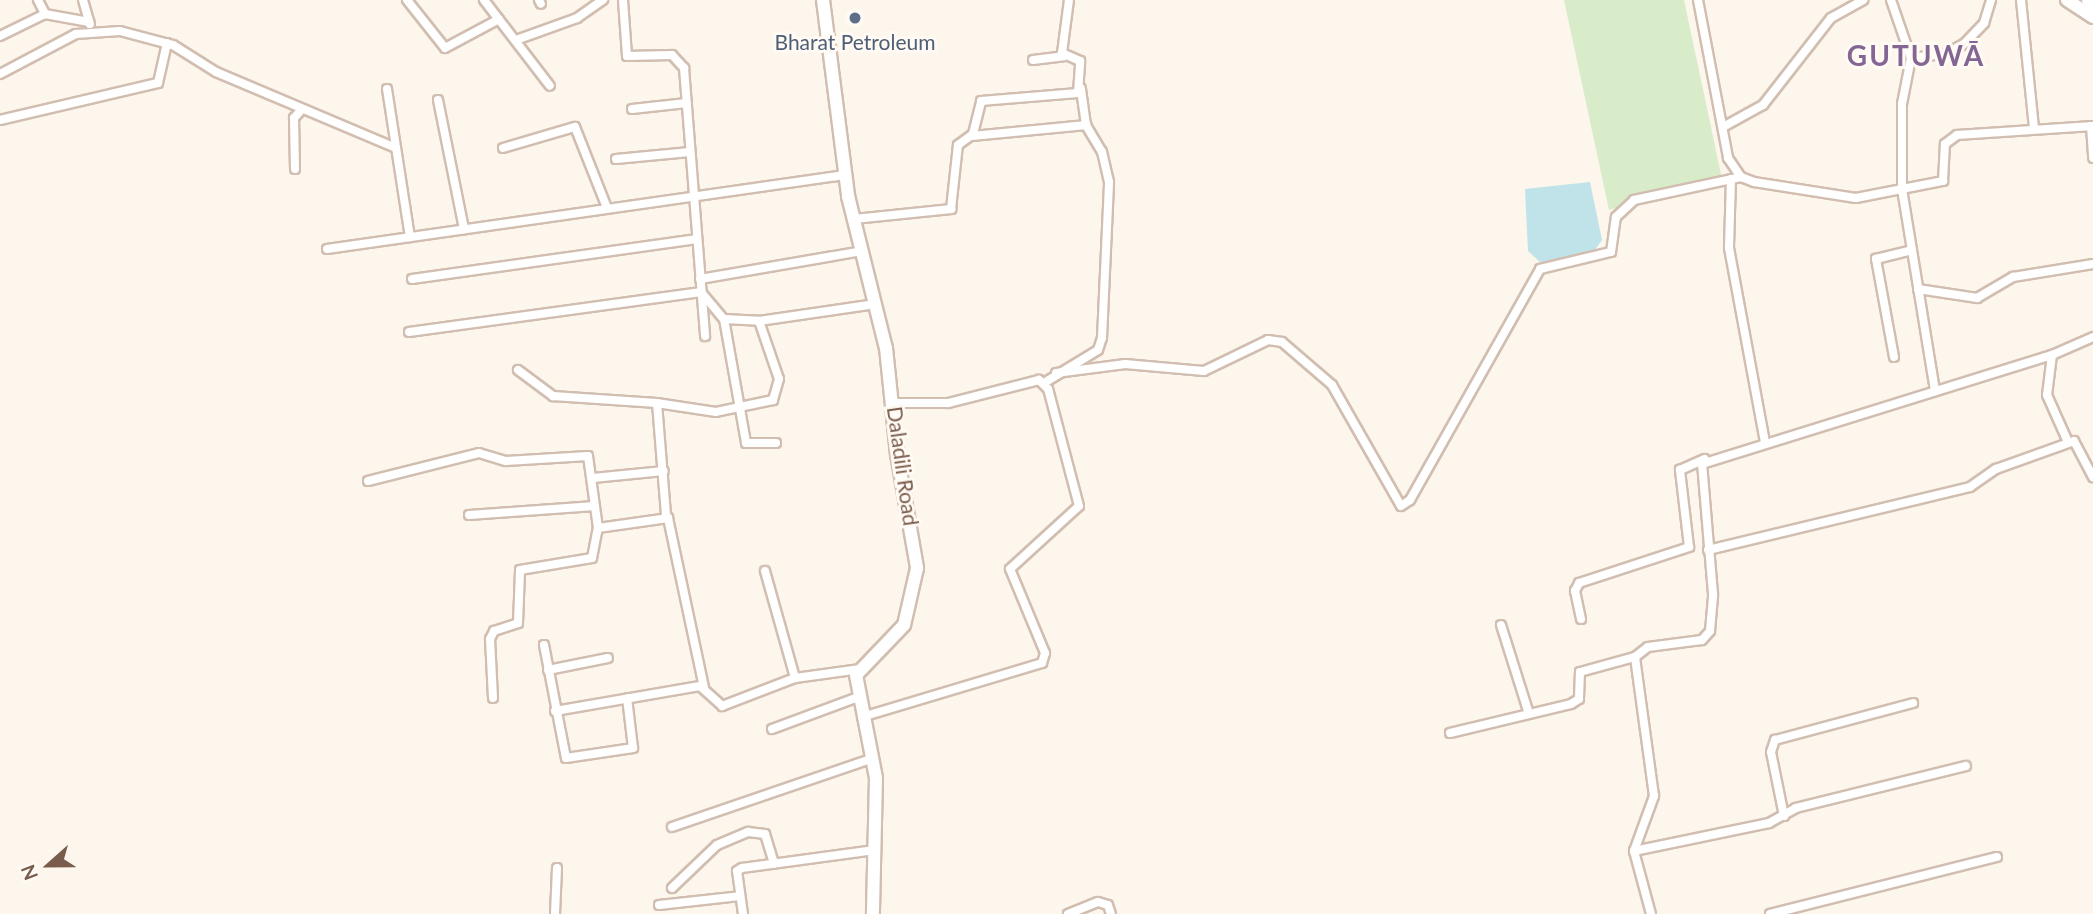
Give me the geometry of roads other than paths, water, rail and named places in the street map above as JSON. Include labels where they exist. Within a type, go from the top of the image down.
[{"type":"main road","name":"Daladili Road","points":[[823,0],[845,176],[853,219],[876,304],[894,403],[917,585],[904,625],[860,669]]},
{"type":"main road","points":[[2067,0],[2093,17]]},
{"type":"main road","points":[[2088,0],[2093,4]]},
{"type":"main road","points":[[860,669],[858,697],[873,758],[873,914]]},
{"type":"street","points":[[38,0],[45,15]]},
{"type":"street","points":[[83,0],[91,26]]},
{"type":"street","points":[[407,0],[445,48],[499,19]]},
{"type":"street","points":[[484,0],[550,86]]},
{"type":"street","points":[[516,40],[577,18],[603,0]]},
{"type":"street","points":[[623,0],[623,50],[631,59],[672,55],[682,60],[705,337]]},
{"type":"street","points":[[1064,56],[1069,0]]},
{"type":"street","points":[[1698,0],[1728,158],[1741,177]]},
{"type":"street","points":[[1723,127],[1763,105],[1831,18],[1863,0]]},
{"type":"street","points":[[1891,0],[1911,58],[1902,104],[1902,189],[1935,391]]},
{"type":"street","points":[[1911,58],[1965,44],[1984,23],[1991,0]]},
{"type":"street","points":[[2021,0],[2034,129]]},
{"type":"street","points":[[0,36],[45,15],[167,43],[216,72],[396,148]]},
{"type":"street","points":[[0,74],[91,26]]},
{"type":"street","points":[[0,120],[158,83],[167,43]]},
{"type":"street","points":[[1033,60],[1064,56],[1080,61],[1086,125],[1102,152],[1109,182],[1102,338],[1098,350],[1056,373],[1044,383]]},
{"type":"street","points":[[972,136],[981,101],[1075,94],[1081,88]]},
{"type":"street","points":[[387,89],[410,237]]},
{"type":"street","points":[[438,100],[464,229]]},
{"type":"street","points":[[632,109],[687,103]]},
{"type":"street","points":[[295,169],[295,118],[302,108]]},
{"type":"street","points":[[853,219],[948,212],[958,145],[972,136],[1086,125]]},
{"type":"street","points":[[1056,373],[1125,364],[1204,371],[1268,340],[1282,342],[1332,385],[1401,506],[1410,500],[1540,269],[1611,252],[1616,217],[1634,200],[1741,177],[1832,198],[1902,189],[1943,181],[1943,150],[1950,138],[2034,129],[2092,126],[2093,158]]},
{"type":"street","points":[[503,148],[575,127],[607,208]]},
{"type":"street","points":[[616,159],[690,152]]},
{"type":"street","points":[[327,249],[694,195],[845,176]]},
{"type":"street","points":[[1731,179],[1729,248],[1765,442]]},
{"type":"street","points":[[412,279],[697,239]]},
{"type":"street","points":[[1894,357],[1876,259],[1912,250]]},
{"type":"street","points":[[700,279],[862,251]]},
{"type":"street","points":[[1918,289],[1977,298],[2013,277],[2093,264]]},
{"type":"street","points":[[701,292],[724,318],[739,410],[748,446],[776,443]]},
{"type":"street","points":[[409,332],[701,292]]},
{"type":"street","points":[[724,318],[759,320],[876,304]]},
{"type":"street","points":[[518,370],[536,389],[596,402],[639,398],[657,403],[739,410],[774,400],[780,388],[759,320]]},
{"type":"street","points":[[1581,619],[1575,591],[1579,583],[1689,547],[1680,470],[1705,460],[2052,355],[2093,337]]},
{"type":"street","points":[[2052,355],[2047,394],[2068,442]]},
{"type":"street","points":[[894,403],[948,403],[1034,380],[1044,383]]},
{"type":"street","points":[[862,717],[1045,659],[1010,569],[1075,513],[1079,498],[1044,383]]},
{"type":"street","points":[[657,403],[666,515],[704,687],[719,706],[795,678],[860,669]]},
{"type":"street","points":[[1708,550],[1970,487],[1996,469],[2068,442],[2078,442],[2093,477]]},
{"type":"street","points":[[368,481],[484,453],[506,461],[588,456],[598,528],[592,558],[520,569],[518,623],[494,631],[490,639],[493,698]]},
{"type":"street","points":[[1450,733],[1576,702],[1580,672],[1634,657],[1647,647],[1707,637],[1713,611],[1700,475],[1705,460]]},
{"type":"street","points":[[593,478],[664,471]]},
{"type":"street","points":[[469,515],[595,506]]},
{"type":"street","points":[[598,528],[666,515]]},
{"type":"street","points":[[765,571],[795,678]]},
{"type":"street","points":[[1501,625],[1529,714]]},
{"type":"street","points":[[544,645],[566,758],[628,749],[636,741],[627,698]]},
{"type":"street","points":[[1634,657],[1654,796],[1634,851],[1651,914]]},
{"type":"street","points":[[548,670],[608,659]]},
{"type":"street","points":[[555,711],[704,687]]},
{"type":"street","points":[[772,729],[858,697]]},
{"type":"street","points":[[1784,816],[1772,752],[1775,740],[1913,703]]},
{"type":"street","points":[[672,827],[873,758]]},
{"type":"street","points":[[1634,851],[1784,816],[1966,766]]},
{"type":"street","points":[[672,888],[717,845],[748,832],[765,834],[774,864]]},
{"type":"street","points":[[743,914],[739,869],[874,850]]},
{"type":"street","points":[[1770,914],[1997,857]]},
{"type":"street","points":[[555,914],[556,868]]},
{"type":"street","points":[[659,905],[740,897]]},
{"type":"street","points":[[1068,914],[1098,902],[1108,905],[1111,914]]},
{"type":"water","points":[[1590,182],[1602,240],[1592,254],[1540,262],[1528,251],[1525,189]]},
{"type":"place","name":"Bharat Petroleum","points":[[855,18]]},
{"type":"district","name":"GUTUWĀ","points":[[1916,55]]}]
